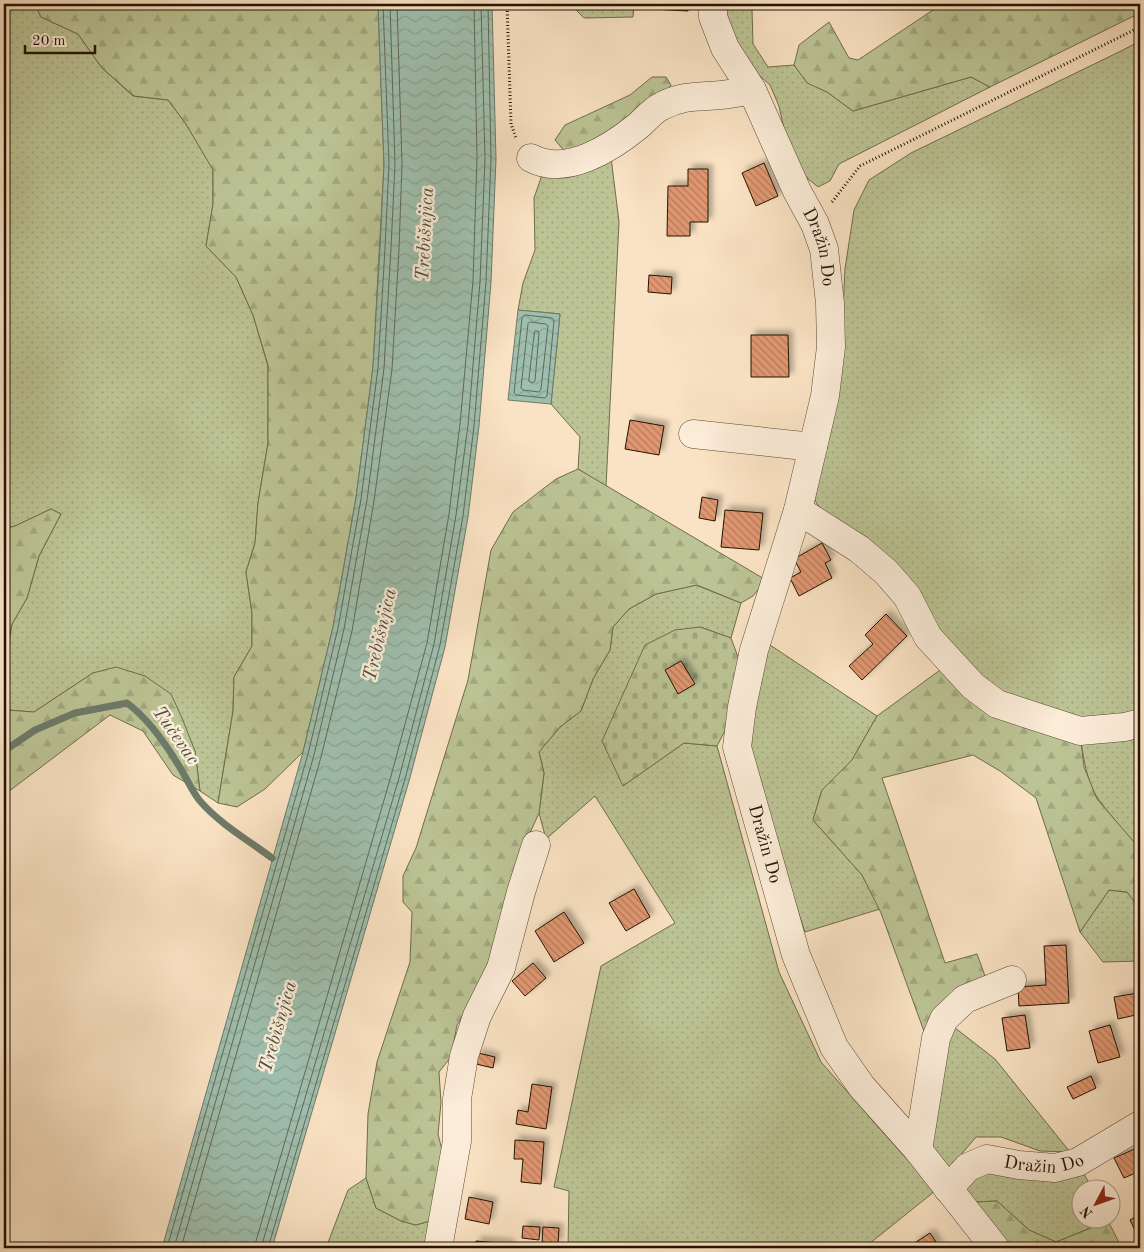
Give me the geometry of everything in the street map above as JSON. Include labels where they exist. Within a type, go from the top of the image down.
[{"type":"street","name":"Dražin Do","points":[[713,4],[713,17],[725,48],[752,90],[794,184],[815,224],[824,249],[830,303],[831,347],[825,396],[798,510],[754,650],[742,707],[737,747],[796,955],[834,1048],[862,1086],[918,1150],[995,1248]]},
{"type":"street","points":[[531,158],[546,165],[563,164],[587,158],[637,127],[660,106],[683,97],[723,95],[752,90]]},
{"type":"street","points":[[692,434],[813,447]]},
{"type":"street","points":[[798,510],[859,549],[886,572],[907,596],[928,637],[973,686],[997,704],[1080,731],[1125,727],[1140,723]]},
{"type":"street","points":[[438,1248],[457,1141],[457,1099],[464,1056],[477,1016],[501,968],[520,892],[536,844]]},
{"type":"street","points":[[918,1150],[936,1038],[944,1020],[965,999],[1012,980]]},
{"type":"street","name":"Dražin Do","points":[[948,1189],[968,1167],[987,1159],[1019,1165],[1055,1168],[1078,1162],[1140,1125]]},
{"type":"path","points":[[507,4],[511,124],[518,142],[531,158]]},
{"type":"path","points":[[815,224],[860,166],[1140,27]]},
{"type":"green space","points":[[4,4],[35,4],[41,17],[78,34],[102,68],[133,96],[168,100],[186,124],[213,169],[213,204],[206,246],[236,277],[253,315],[268,366],[268,443],[258,503],[255,543],[246,572],[252,613],[252,646],[234,677],[233,711],[218,803],[200,791],[195,751],[93,673],[34,712],[7,710],[4,706],[4,669],[12,624],[27,598],[39,556],[61,514],[51,509],[15,526],[4,529]]},
{"type":"green space","points":[[35,4],[378,4],[384,164],[373,367],[356,498],[333,627],[303,752],[265,789],[237,807],[218,803],[233,711],[234,677],[252,646],[252,613],[246,572],[255,543],[258,503],[268,443],[268,365],[253,315],[236,277],[206,246],[213,204],[213,170],[186,124],[168,100],[134,96],[102,68],[78,34],[41,17]]},
{"type":"green space","points":[[558,4],[634,4],[633,17],[584,18],[575,9]]},
{"type":"green space","points":[[723,4],[753,4],[753,44],[768,67],[794,65],[807,82],[827,92],[853,111],[971,77],[990,87],[839,164],[830,181],[818,187],[807,178],[795,162],[788,148],[779,106],[770,85],[737,55]]},
{"type":"green space","points":[[942,4],[1140,4],[1140,13],[990,87],[971,77],[853,111],[827,92],[807,83],[794,65],[799,45],[829,22],[849,58],[858,60]]},
{"type":"green space","points":[[1140,41],[1140,690],[1138,695],[1140,698],[1140,721],[1079,729],[998,701],[829,518],[817,504],[810,489],[840,373],[845,269],[854,210],[869,180],[911,153]]},
{"type":"green space","points":[[652,77],[666,77],[671,85],[663,96],[639,116],[567,154],[555,140],[565,125],[630,95]]},
{"type":"green space","points":[[611,157],[619,222],[606,487],[578,469],[580,437],[551,404],[560,314],[518,310],[523,283],[535,250],[534,198],[543,172]]},
{"type":"green space","points":[[578,469],[766,580],[753,596],[741,603],[697,585],[656,594],[629,609],[613,627],[610,650],[593,679],[581,711],[560,727],[539,752],[544,773],[539,813],[516,864],[504,924],[472,1002],[457,1025],[451,1057],[439,1072],[441,1103],[438,1134],[444,1158],[433,1220],[416,1225],[401,1221],[376,1208],[366,1178],[368,1114],[377,1062],[410,962],[412,912],[403,902],[403,876],[416,848],[468,680],[491,550],[513,512],[556,479]]},
{"type":"green space","points":[[51,509],[61,514],[39,556],[27,598],[12,624],[4,669],[4,529],[15,526]]},
{"type":"green space","points":[[696,585],[741,603],[731,638],[700,627],[623,786],[684,743],[717,746],[779,972],[821,1062],[935,1191],[864,1248],[568,1248],[569,1191],[554,1187],[601,966],[675,923],[595,796],[546,839],[539,813],[544,773],[539,752],[560,727],[581,711],[593,679],[610,650],[613,627],[629,609],[656,594]]},
{"type":"green space","points":[[700,627],[731,638],[741,665],[734,713],[717,746],[684,743],[623,786],[602,741],[645,645],[675,630]]},
{"type":"green space","points":[[767,643],[877,716],[852,760],[822,790],[813,820],[862,875],[880,909],[805,932],[755,782],[747,742]]},
{"type":"green space","points":[[947,665],[1080,734],[1084,767],[1097,799],[1134,842],[1140,856],[1140,909],[1127,892],[1109,890],[1080,932],[1036,798],[1000,771],[973,755],[882,778],[945,963],[977,954],[985,976],[925,1034],[881,913],[862,875],[813,820],[822,790],[852,760],[877,716]]},
{"type":"green space","points":[[116,667],[145,676],[171,694],[195,751],[200,791],[173,775],[143,731],[110,715],[4,795],[4,706],[7,710],[34,712],[93,673]]},
{"type":"green space","points":[[1140,726],[1140,856],[1121,827],[1104,807],[1091,785],[1082,751],[1080,734]]},
{"type":"green space","points":[[1109,890],[1127,892],[1140,909],[1140,961],[1103,962],[1080,932]]},
{"type":"green space","points":[[950,1024],[995,1059],[1070,1152],[1040,1151],[1001,1137],[976,1137],[949,1169],[929,1146]]},
{"type":"green space","points":[[981,1171],[1083,1172],[1087,1180],[1072,1180],[1072,1230],[1086,1230],[1056,1242],[1029,1230],[997,1201],[974,1202],[963,1187]]},
{"type":"green space","points":[[366,1178],[376,1208],[401,1221],[416,1225],[433,1220],[427,1248],[326,1248],[348,1190]]},
{"type":"green space","points":[[997,1201],[1029,1230],[1056,1242],[1086,1230],[1113,1230],[1122,1248],[1008,1248],[974,1202]]},
{"type":"water","name":"Trebišnjica","points":[[378,4],[492,4],[496,159],[491,282],[479,426],[468,517],[445,647],[409,781],[272,1248],[162,1248],[303,752],[333,627],[356,498],[373,367],[384,164]]},
{"type":"water","points":[[518,310],[560,314],[551,404],[508,400]]},
{"type":"building","points":[[653,4],[688,4],[688,11],[652,9]]},
{"type":"building","points":[[764,163],[778,196],[756,206],[742,173]]},
{"type":"building","points":[[688,169],[708,169],[708,222],[690,222],[690,236],[667,236],[668,186],[688,186]]},
{"type":"building","points":[[649,275],[672,277],[671,294],[648,292]]},
{"type":"building","points":[[751,335],[788,335],[789,377],[751,377]]},
{"type":"building","points":[[630,420],[664,426],[659,455],[625,449]]},
{"type":"building","points":[[702,497],[718,500],[715,521],[699,518]]},
{"type":"building","points":[[725,510],[763,513],[759,550],[721,547]]},
{"type":"building","points":[[822,543],[831,560],[825,563],[832,578],[799,596],[790,578],[801,572],[794,559]]},
{"type":"building","points":[[886,614],[907,636],[862,680],[849,666],[873,644],[865,635]]},
{"type":"building","points":[[681,661],[695,684],[678,694],[665,670]]},
{"type":"building","points":[[634,889],[650,917],[626,931],[609,903]]},
{"type":"building","points":[[564,912],[584,943],[554,962],[535,931]]},
{"type":"building","points":[[1066,945],[1069,1003],[1019,1006],[1018,987],[1046,985],[1044,946]]},
{"type":"building","points":[[533,963],[546,978],[525,996],[512,981]]},
{"type":"building","points":[[1138,993],[1140,1014],[1118,1019],[1114,997]]},
{"type":"building","points":[[1025,1015],[1030,1048],[1007,1051],[1002,1018]]},
{"type":"building","points":[[1110,1025],[1120,1057],[1098,1063],[1089,1031]]},
{"type":"building","points":[[478,1053],[495,1057],[493,1068],[476,1064]]},
{"type":"building","points":[[1091,1076],[1096,1088],[1073,1099],[1067,1087]]},
{"type":"building","points":[[532,1084],[552,1087],[546,1129],[516,1124],[518,1110],[528,1112]]},
{"type":"building","points":[[515,1140],[544,1142],[541,1184],[521,1182],[523,1159],[514,1159]]},
{"type":"building","points":[[1137,1148],[1140,1155],[1140,1171],[1124,1178],[1114,1158]]},
{"type":"building","points":[[469,1197],[493,1202],[489,1224],[465,1219]]},
{"type":"building","points":[[1140,1214],[1140,1241],[1130,1220]]},
{"type":"building","points":[[523,1226],[540,1227],[539,1240],[522,1238]]},
{"type":"building","points":[[543,1227],[559,1228],[558,1244],[542,1243]]},
{"type":"building","points":[[930,1233],[940,1248],[916,1248],[913,1244]]},
{"type":"building","points":[[476,1241],[510,1244],[509,1248],[476,1248]]},
{"type":"waterway","name":"Tučevac","points":[[4,751],[35,730],[75,713],[127,703],[158,734],[200,801],[225,824],[272,858]]}]
